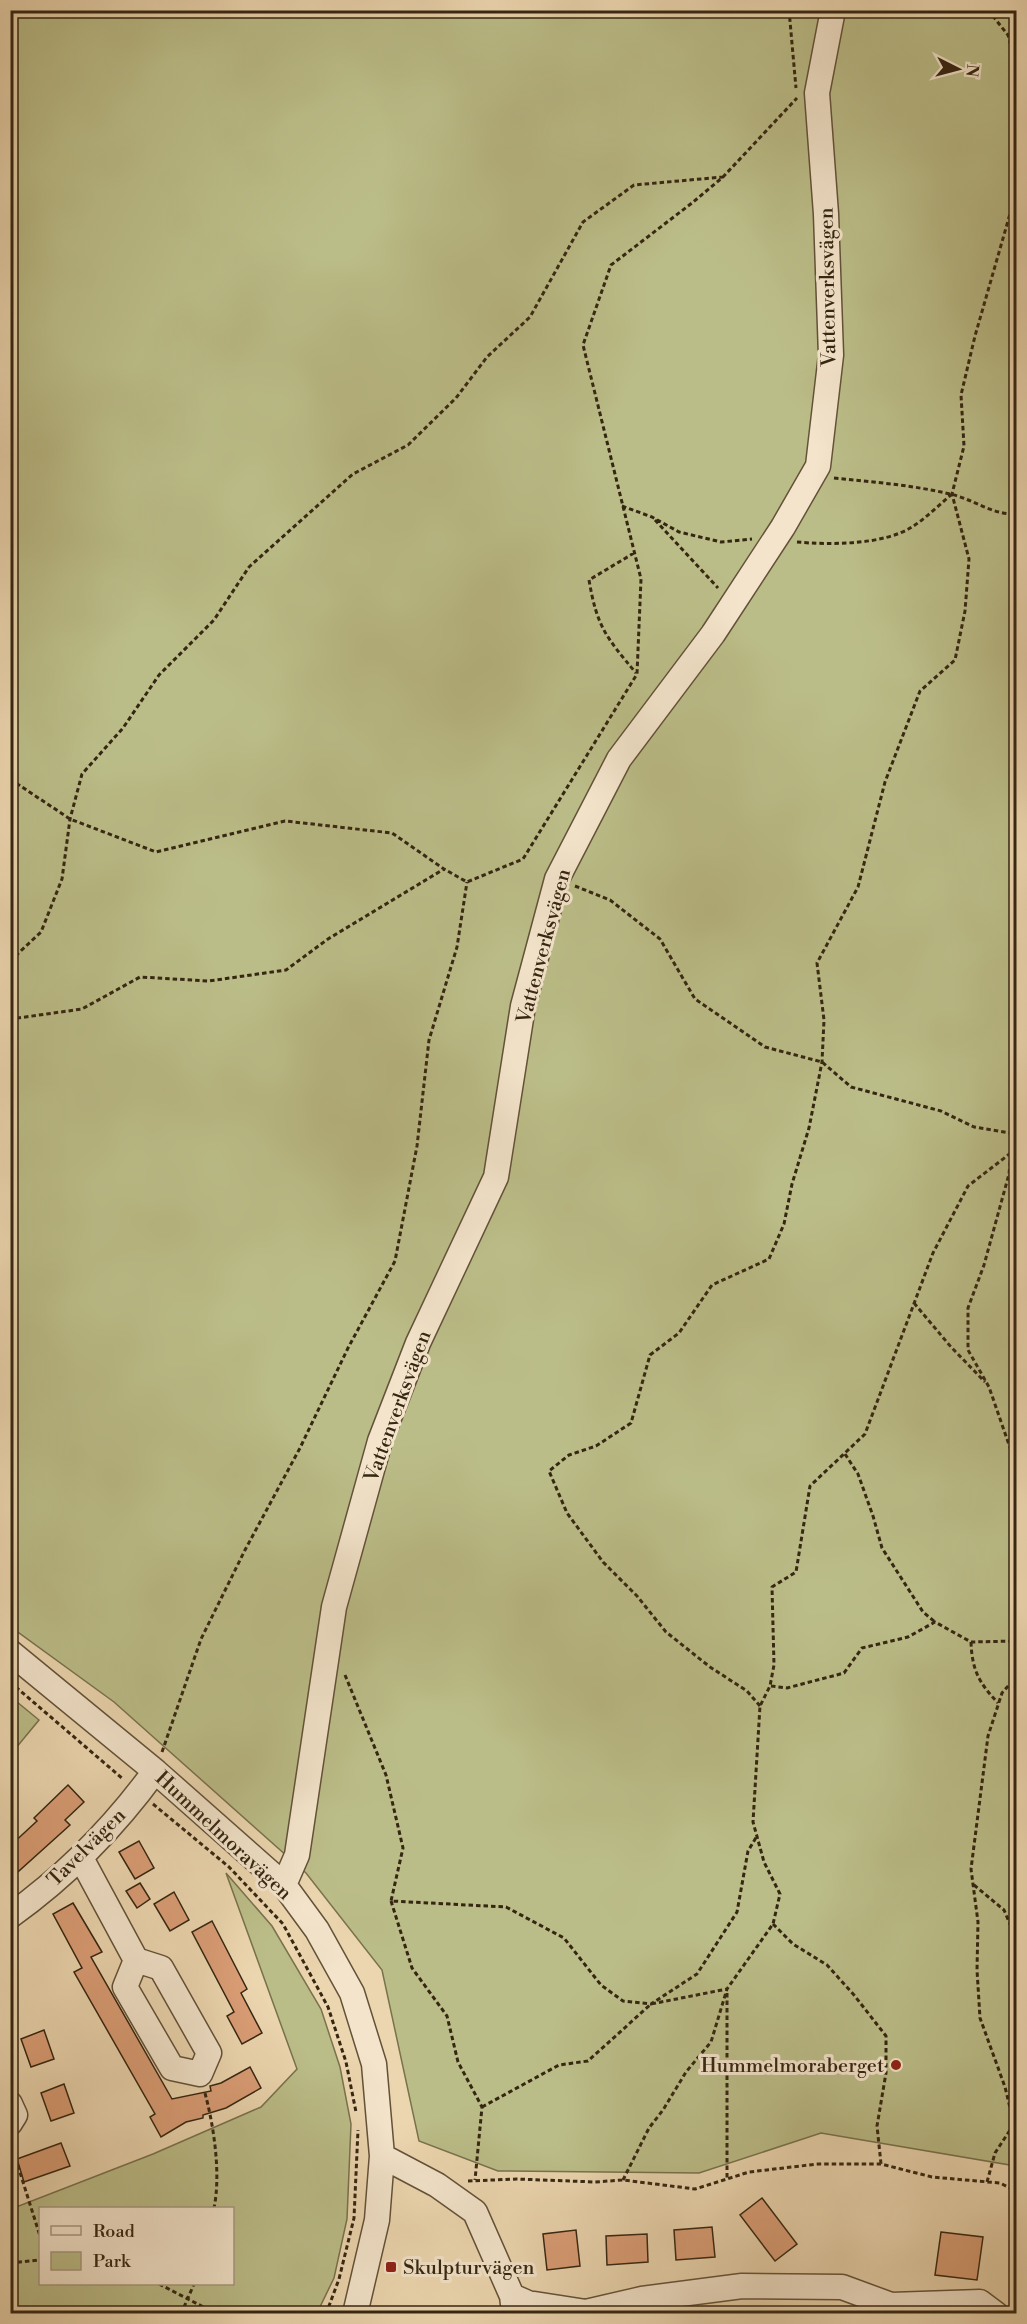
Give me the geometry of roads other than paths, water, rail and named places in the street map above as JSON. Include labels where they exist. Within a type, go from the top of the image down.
[{"type":"street","name":"Vattenverksvägen","points":[[284,1885],[297,1855],[325,1654],[334,1607],[380,1441],[418,1343],[496,1177],[523,1006],[557,879],[619,759],[713,634],[774,541],[819,466],[831,355],[826,214],[817,93],[833,10]]},
{"type":"street","name":"Hummelmoravägen","points":[[10,1652],[155,1772],[284,1885],[317,1930],[352,1993],[374,2064],[382,2156],[377,2220],[356,2313]]},
{"type":"street","name":"Tavelvägen","points":[[10,1916],[81,1858],[140,1793],[155,1772]]},
{"type":"street","points":[[81,1858],[136,1960],[161,1968],[209,2053],[200,2074],[172,2068],[125,1987],[136,1960]]},
{"type":"street","points":[[10,2104],[15,2115],[10,2123]]},
{"type":"street","points":[[382,2156],[437,2185],[475,2212],[513,2305],[528,2303],[586,2312],[642,2299],[742,2286],[842,2287],[891,2305],[980,2302],[996,2313]]},
{"type":"place","name":"Hummelmoraberget","points":[[896,2065]]},
{"type":"place","name":"Skulpturvägen","points":[[391,2267]]}]
